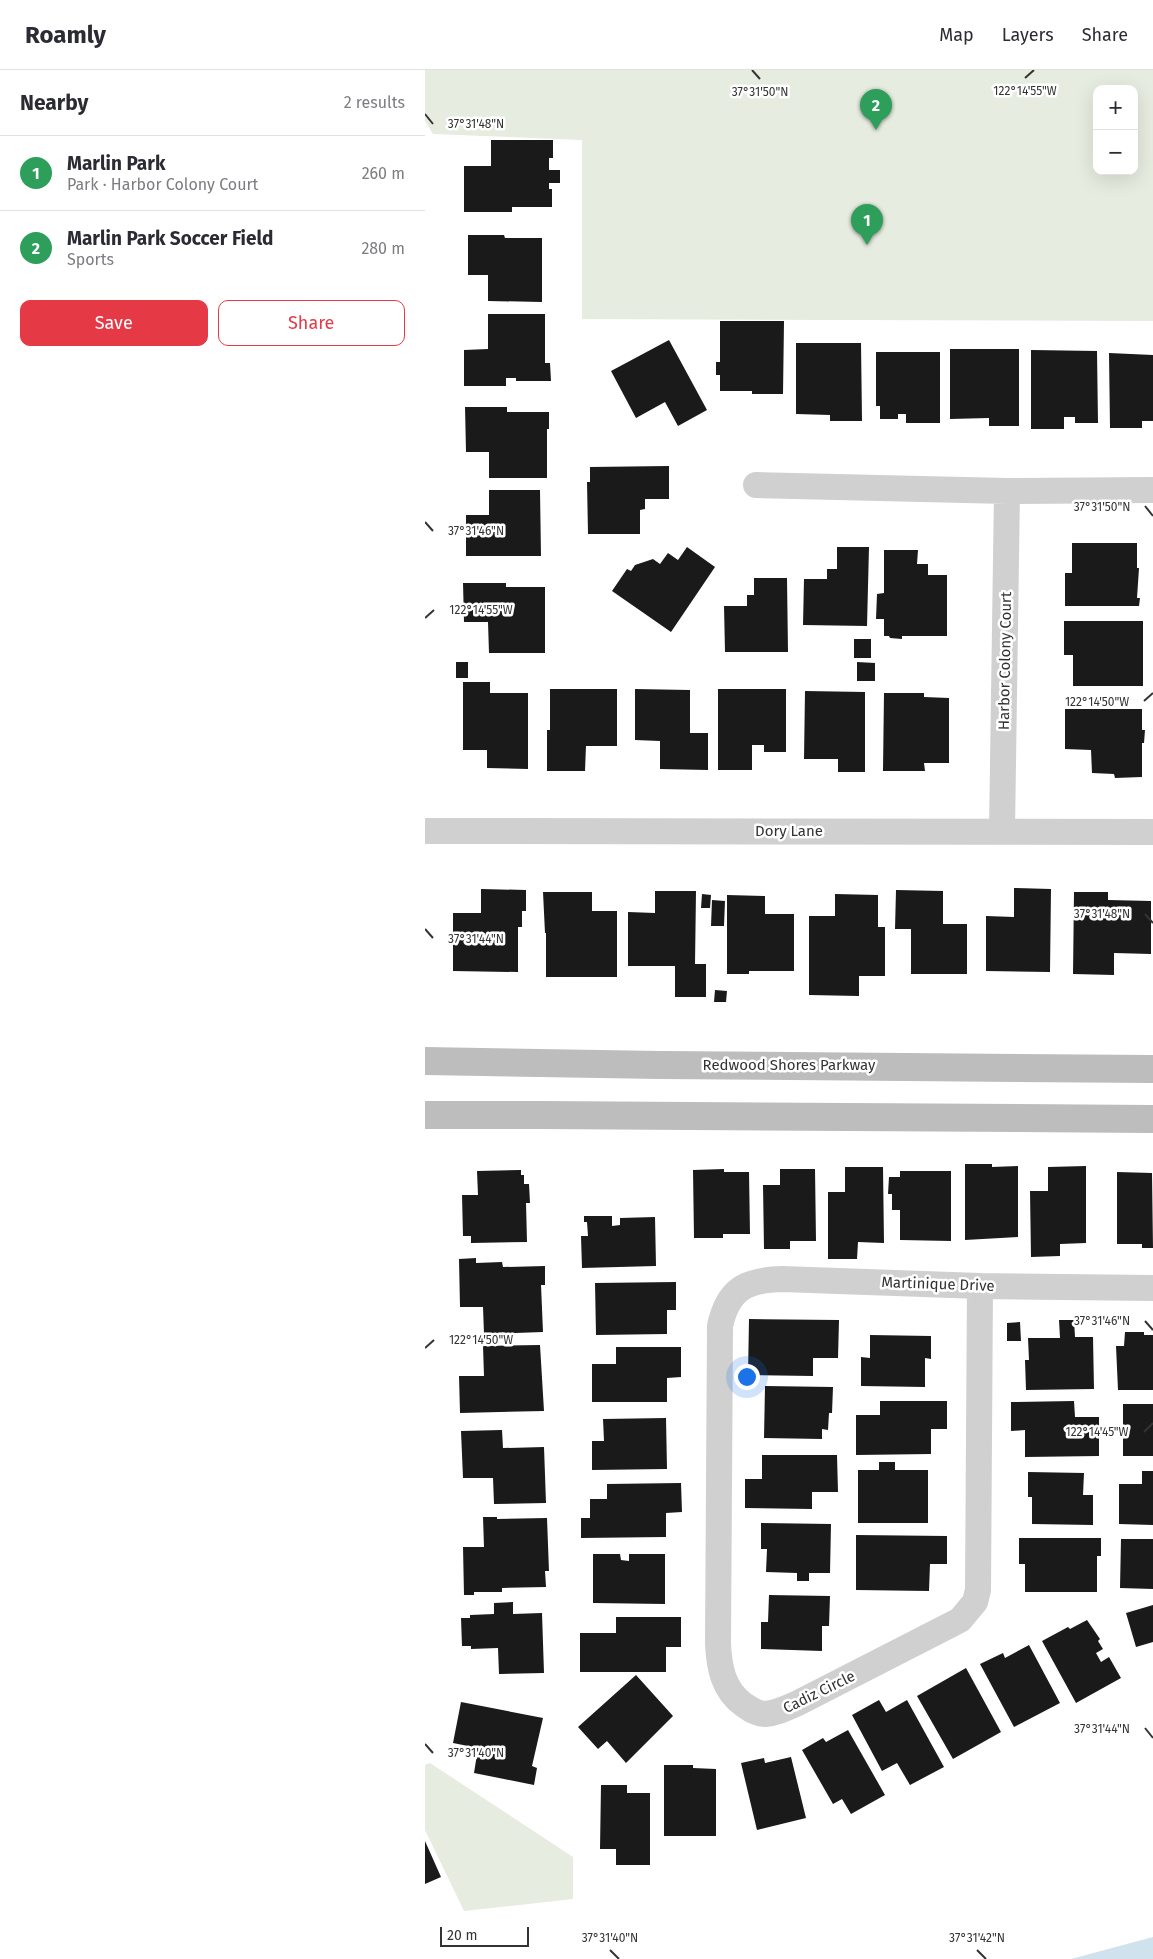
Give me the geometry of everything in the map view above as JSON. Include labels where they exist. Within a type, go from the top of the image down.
[{"type":"main road","name":"Redwood Shores Parkway","points":[[425,1061],[1153,1069]]},
{"type":"main road","points":[[425,1116],[541,1114],[1153,1119]]},
{"type":"street","points":[[756,485],[1007,491],[1153,490]]},
{"type":"street","name":"Harbor Colony Court","points":[[1002,831],[1007,491]]},
{"type":"street","name":"Dory Lane","points":[[425,831],[1153,832]]},
{"type":"street","name":"Martinique Drive","points":[[729,1299],[742,1288],[768,1279],[980,1286],[1153,1288]]},
{"type":"street","name":"Cadiz Circle","points":[[729,1299],[723,1309],[719,1326],[719,1661],[723,1678],[730,1692],[751,1710],[763,1714],[781,1711],[798,1703],[947,1627],[959,1620],[975,1602],[978,1590],[980,1286]]},
{"type":"shaded area","points":[[425,70],[1153,70],[1153,321],[582,319],[582,140],[433,134],[425,121]]},
{"type":"shaded area","points":[[430,1763],[573,1857],[573,1899],[464,1911],[425,1830],[425,1765]]},
{"type":"water","points":[[1153,1937],[1153,1959],[1071,1959]]},
{"type":"building","points":[[491,140],[553,140],[553,158],[549,158],[549,170],[560,170],[560,183],[549,183],[549,189],[552,189],[552,207],[512,207],[512,212],[464,212],[464,166],[491,166]]},
{"type":"building","points":[[468,235],[542,238],[542,302],[488,301],[488,275],[468,275]]},
{"type":"building","points":[[488,314],[545,314],[545,363],[550,363],[551,381],[516,381],[516,378],[506,378],[506,386],[464,386],[464,350],[488,349]]},
{"type":"building","points":[[720,321],[784,321],[783,394],[752,394],[752,391],[720,391],[720,375],[716,375],[716,362],[720,362]]},
{"type":"building","points":[[669,340],[707,410],[678,426],[665,402],[636,418],[611,371]]},
{"type":"building","points":[[796,343],[861,343],[862,421],[830,421],[830,415],[796,414]]},
{"type":"building","points":[[950,349],[1019,349],[1019,426],[989,426],[989,418],[950,419]]},
{"type":"building","points":[[1031,350],[1097,351],[1098,423],[1075,423],[1075,417],[1064,417],[1064,429],[1031,429]]},
{"type":"building","points":[[876,352],[940,352],[940,423],[906,423],[906,414],[898,414],[898,419],[880,419],[880,406],[876,406]]},
{"type":"building","points":[[1109,353],[1153,355],[1153,421],[1142,421],[1142,428],[1110,428]]},
{"type":"building","points":[[465,407],[507,407],[507,412],[549,412],[547,478],[489,478],[489,452],[466,452]]},
{"type":"building","points":[[669,466],[669,499],[645,499],[645,509],[640,510],[640,534],[588,534],[587,482],[590,482],[590,467]]},
{"type":"building","points":[[489,490],[540,490],[541,556],[466,556],[466,515],[489,515]]},
{"type":"building","points":[[1072,543],[1137,543],[1137,568],[1139,568],[1137,598],[1140,598],[1139,606],[1065,606],[1065,573],[1072,573]]},
{"type":"building","points":[[687,547],[715,567],[671,632],[612,591],[627,569],[631,571],[635,565],[653,559],[660,564],[668,553],[678,560]]},
{"type":"building","points":[[837,547],[869,547],[867,626],[803,625],[804,579],[827,579],[827,569],[837,569]]},
{"type":"building","points":[[884,550],[918,550],[917,564],[928,564],[928,575],[947,575],[947,636],[902,636],[902,639],[884,636],[884,619],[876,619],[877,594],[884,593]]},
{"type":"building","points":[[754,578],[787,578],[788,652],[725,652],[724,606],[747,606],[747,595],[754,595]]},
{"type":"building","points":[[463,583],[506,583],[506,587],[545,587],[545,653],[489,653],[488,622],[464,622]]},
{"type":"building","points":[[1064,621],[1143,621],[1143,686],[1073,686],[1073,655],[1064,655]]},
{"type":"building","points":[[854,639],[871,639],[871,658],[854,658]]},
{"type":"building","points":[[456,662],[468,662],[468,678],[456,678]]},
{"type":"building","points":[[857,662],[875,663],[875,681],[857,681]]},
{"type":"building","points":[[463,682],[490,682],[490,693],[528,693],[528,769],[487,768],[487,750],[463,750]]},
{"type":"building","points":[[550,689],[617,689],[617,746],[586,746],[585,771],[547,771]]},
{"type":"building","points":[[635,689],[690,690],[690,733],[708,733],[708,770],[660,769],[660,741],[635,740]]},
{"type":"building","points":[[718,689],[786,689],[786,752],[764,752],[764,745],[752,745],[752,770],[718,770]]},
{"type":"building","points":[[805,691],[865,692],[865,772],[838,772],[838,759],[804,759]]},
{"type":"building","points":[[884,693],[924,693],[924,697],[949,698],[949,763],[924,763],[925,771],[883,771]]},
{"type":"building","points":[[1065,709],[1142,709],[1142,730],[1145,730],[1144,743],[1142,743],[1142,777],[1115,778],[1114,774],[1092,773],[1091,750],[1065,749]]},
{"type":"building","points":[[1014,888],[1051,889],[1050,972],[986,971],[986,916],[1014,917]]},
{"type":"building","points":[[481,889],[526,890],[526,911],[522,911],[522,927],[518,927],[518,972],[453,971],[453,913],[481,913]]},
{"type":"building","points":[[896,890],[943,891],[943,924],[967,924],[967,974],[911,974],[911,929],[895,929]]},
{"type":"building","points":[[655,891],[696,891],[695,964],[706,964],[706,997],[675,997],[675,966],[628,966],[628,912],[655,913]]},
{"type":"building","points":[[543,892],[592,892],[592,911],[617,911],[617,977],[546,977],[546,933]]},
{"type":"building","points":[[1074,892],[1108,892],[1108,900],[1151,901],[1151,954],[1114,953],[1114,975],[1073,974]]},
{"type":"building","points":[[702,894],[711,895],[710,908],[701,908]]},
{"type":"building","points":[[835,894],[878,895],[878,927],[885,927],[885,976],[859,976],[859,996],[809,995],[809,916],[835,916]]},
{"type":"building","points":[[727,895],[765,896],[765,914],[794,914],[794,971],[749,971],[749,974],[727,974]]},
{"type":"building","points":[[712,900],[725,901],[724,926],[711,926]]},
{"type":"building","points":[[715,990],[727,991],[726,1002],[714,1002]]},
{"type":"building","points":[[965,1164],[992,1164],[992,1167],[1018,1166],[1018,1237],[965,1240]]},
{"type":"building","points":[[1086,1166],[1086,1243],[1060,1244],[1060,1256],[1031,1257],[1030,1191],[1048,1191],[1048,1167]]},
{"type":"building","points":[[845,1167],[883,1167],[884,1243],[858,1242],[857,1259],[828,1259],[828,1192],[845,1192]]},
{"type":"building","points":[[724,1169],[724,1172],[749,1172],[750,1234],[723,1234],[723,1238],[694,1238],[693,1170]]},
{"type":"building","points":[[780,1169],[815,1169],[816,1241],[790,1241],[790,1249],[764,1249],[763,1185],[780,1185]]},
{"type":"building","points":[[521,1170],[521,1175],[524,1175],[524,1184],[529,1184],[530,1203],[526,1203],[527,1242],[471,1243],[471,1236],[463,1236],[462,1195],[478,1195],[477,1171]]},
{"type":"building","points":[[900,1171],[951,1171],[951,1241],[900,1240],[900,1210],[892,1210],[892,1194],[888,1194],[889,1177],[900,1177]]},
{"type":"building","points":[[1117,1172],[1152,1173],[1153,1248],[1142,1248],[1142,1244],[1117,1244]]},
{"type":"building","points":[[584,1216],[612,1216],[612,1226],[620,1225],[620,1218],[655,1217],[656,1266],[582,1268],[581,1236],[588,1236],[587,1222],[584,1222]]},
{"type":"building","points":[[476,1258],[476,1263],[502,1262],[503,1267],[545,1266],[545,1285],[541,1285],[543,1332],[484,1334],[483,1307],[460,1307],[459,1259]]},
{"type":"building","points":[[676,1282],[676,1310],[667,1310],[667,1334],[596,1335],[595,1283]]},
{"type":"building","points":[[749,1319],[839,1320],[838,1358],[813,1358],[813,1376],[748,1375]]},
{"type":"building","points":[[1059,1320],[1074,1320],[1075,1337],[1093,1337],[1094,1389],[1026,1390],[1025,1360],[1029,1360],[1028,1338],[1060,1338]]},
{"type":"building","points":[[1020,1322],[1021,1341],[1007,1341],[1007,1323]]},
{"type":"building","points":[[1125,1332],[1144,1332],[1144,1335],[1153,1335],[1153,1390],[1118,1390],[1116,1346],[1124,1346]]},
{"type":"building","points":[[870,1335],[931,1336],[931,1359],[925,1358],[925,1387],[861,1386],[861,1357],[870,1358]]},
{"type":"building","points":[[540,1345],[544,1411],[460,1413],[459,1376],[484,1376],[483,1346]]},
{"type":"building","points":[[616,1347],[681,1347],[681,1377],[667,1378],[667,1402],[592,1402],[592,1364],[616,1364]]},
{"type":"building","points":[[765,1386],[833,1387],[832,1413],[829,1413],[828,1430],[822,1429],[822,1439],[764,1438]]},
{"type":"building","points":[[880,1401],[947,1401],[947,1429],[931,1429],[931,1454],[856,1455],[856,1415],[880,1415]]},
{"type":"building","points":[[1074,1401],[1075,1417],[1099,1417],[1099,1456],[1025,1457],[1025,1430],[1011,1431],[1011,1402]]},
{"type":"building","points":[[1123,1404],[1153,1404],[1153,1456],[1123,1456]]},
{"type":"building","points":[[666,1418],[667,1469],[592,1470],[592,1441],[604,1441],[603,1419]]},
{"type":"building","points":[[502,1430],[503,1448],[544,1447],[546,1503],[494,1504],[493,1478],[463,1478],[461,1431]]},
{"type":"building","points":[[762,1455],[837,1455],[838,1492],[812,1492],[812,1509],[745,1508],[745,1479],[762,1479]]},
{"type":"building","points":[[879,1462],[895,1462],[895,1470],[928,1470],[928,1523],[858,1523],[858,1470],[879,1470]]},
{"type":"building","points":[[1142,1471],[1153,1471],[1153,1525],[1119,1524],[1119,1484],[1142,1484]]},
{"type":"building","points":[[1028,1472],[1084,1473],[1083,1495],[1093,1495],[1093,1525],[1032,1524],[1032,1497],[1028,1497]]},
{"type":"building","points":[[681,1483],[682,1512],[666,1513],[666,1537],[581,1538],[581,1518],[590,1518],[590,1499],[607,1499],[607,1484]]},
{"type":"building","points":[[483,1517],[497,1517],[497,1519],[547,1518],[549,1571],[545,1571],[546,1587],[502,1588],[502,1592],[474,1592],[474,1595],[464,1595],[463,1547],[484,1547]]},
{"type":"building","points":[[761,1523],[831,1524],[830,1573],[809,1573],[809,1581],[797,1581],[797,1573],[766,1572],[767,1549],[761,1549]]},
{"type":"building","points":[[856,1535],[947,1536],[947,1564],[930,1564],[929,1591],[856,1590]]},
{"type":"building","points":[[1019,1538],[1101,1538],[1101,1556],[1097,1556],[1097,1592],[1025,1592],[1025,1564],[1019,1564]]},
{"type":"building","points":[[1121,1539],[1153,1539],[1153,1589],[1120,1588]]},
{"type":"building","points":[[593,1554],[620,1554],[621,1560],[629,1561],[629,1554],[665,1554],[665,1604],[593,1603]]},
{"type":"building","points":[[769,1595],[830,1596],[829,1626],[822,1626],[822,1651],[761,1649],[761,1622],[768,1622]]},
{"type":"building","points":[[513,1602],[513,1614],[542,1613],[544,1673],[499,1674],[498,1648],[471,1649],[471,1646],[462,1646],[461,1618],[470,1618],[470,1615],[494,1614],[494,1603]]},
{"type":"building","points":[[1153,1605],[1153,1642],[1136,1647],[1126,1613]]},
{"type":"building","points":[[616,1617],[681,1617],[681,1647],[666,1647],[666,1672],[580,1672],[580,1633],[616,1633]]},
{"type":"building","points":[[1087,1620],[1100,1639],[1098,1641],[1103,1649],[1096,1653],[1101,1662],[1109,1657],[1121,1678],[1076,1703],[1042,1641],[1068,1627],[1070,1629]]},
{"type":"building","points":[[1029,1645],[1060,1703],[1014,1727],[980,1664],[1003,1653],[1005,1658]]},
{"type":"building","points":[[966,1668],[1001,1732],[953,1759],[917,1696]]},
{"type":"building","points":[[636,1675],[673,1716],[626,1763],[607,1741],[598,1749],[578,1727]]},
{"type":"building","points":[[879,1700],[886,1712],[907,1700],[944,1767],[910,1785],[897,1763],[882,1771],[852,1715]]},
{"type":"building","points":[[461,1702],[543,1718],[532,1766],[537,1768],[534,1785],[474,1773],[478,1748],[453,1743]]},
{"type":"building","points":[[848,1730],[885,1795],[851,1814],[842,1799],[833,1804],[802,1750],[823,1738],[826,1742]]},
{"type":"building","points":[[791,1757],[806,1818],[757,1830],[741,1763],[764,1758],[765,1763]]},
{"type":"building","points":[[664,1765],[693,1765],[693,1768],[716,1769],[716,1836],[664,1836]]},
{"type":"building","points":[[601,1785],[627,1785],[627,1793],[650,1793],[650,1865],[616,1865],[616,1849],[600,1849]]},
{"type":"building","points":[[425,1841],[441,1877],[425,1884]]},
{"type":"place","name":"Marlin Park Soccer Field","points":[[876,130]]},
{"type":"place","name":"Marlin Park","points":[[867,245]]}]
